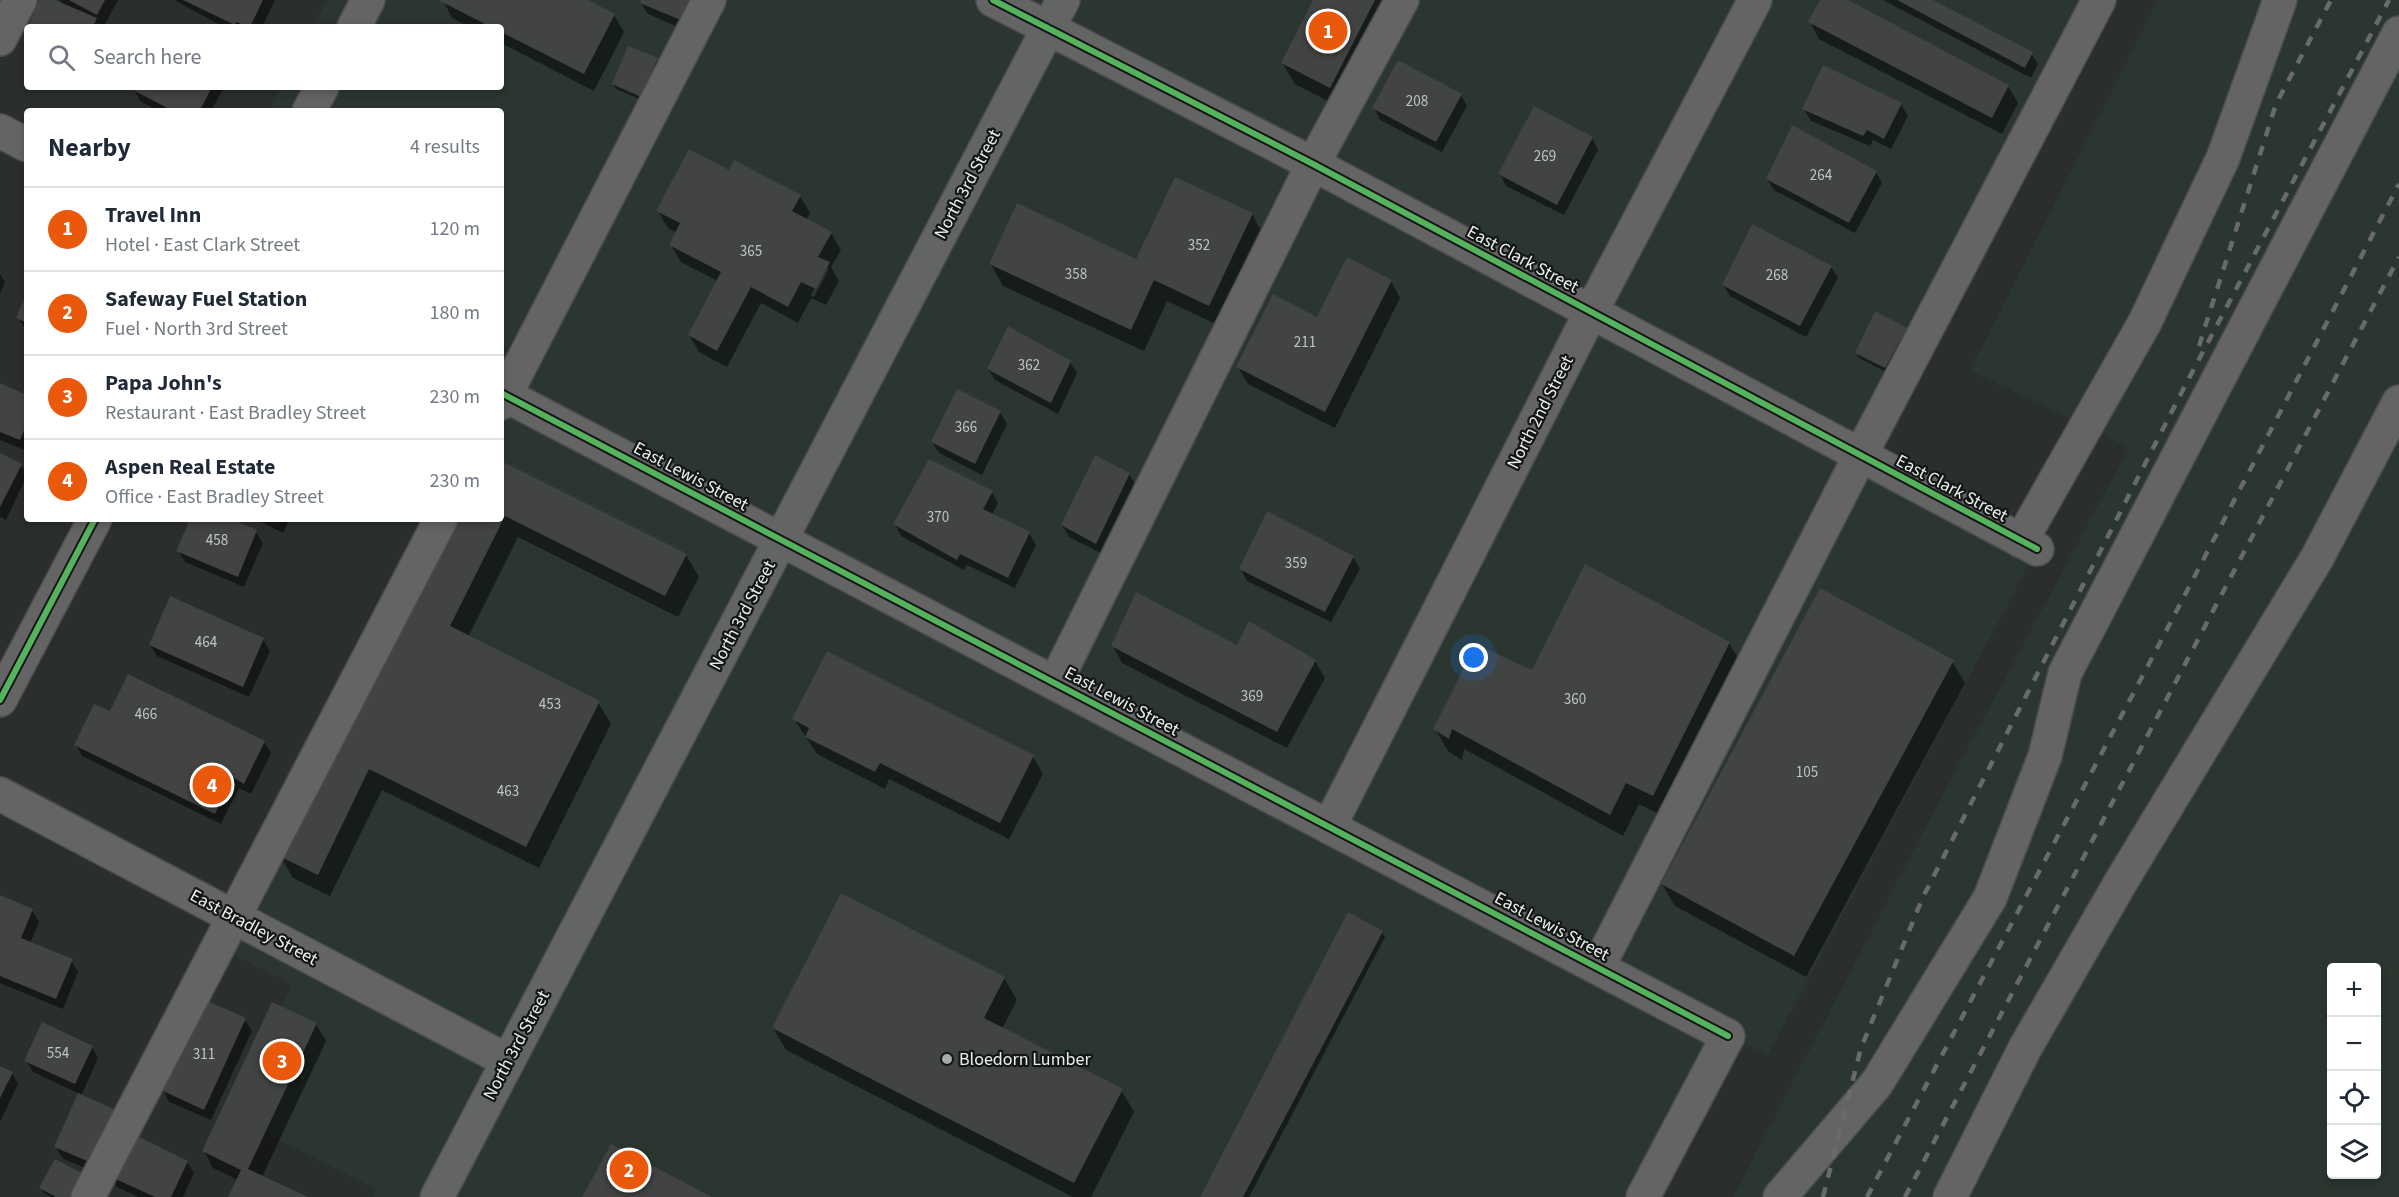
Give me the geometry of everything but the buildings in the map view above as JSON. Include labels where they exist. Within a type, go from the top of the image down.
[{"type":"main road","name":"North 3rd Street","points":[[437,1197],[1063,0]]},
{"type":"street","points":[[0,39],[20,0]]},
{"type":"street","points":[[356,24],[368,0]]},
{"type":"street","points":[[504,393],[709,0]]},
{"type":"street","name":"East Clark Street","points":[[993,0],[1313,164],[2029,545],[2145,322],[2223,159],[2276,2]]},
{"type":"street","points":[[1055,683],[1313,164],[1402,0]]},
{"type":"street","name":"North 2nd Street","points":[[1329,827],[1591,312],[1755,0]]},
{"type":"street","points":[[1598,967],[1860,456],[2099,0]]},
{"type":"street","points":[[1780,1197],[1877,1083],[1990,898],[2045,756],[2065,673],[2399,33]]},
{"type":"street","points":[[311,108],[320,90]]},
{"type":"street","points":[[0,131],[24,143]]},
{"type":"street","name":"East Lewis Street","points":[[504,398],[782,540],[1728,1036],[1643,1197]]},
{"type":"street","points":[[1950,1197],[2025,1048],[2122,880],[2317,558],[2399,402]]},
{"type":"street","points":[[0,700],[93,522]]},
{"type":"street","points":[[88,1197],[439,522]]},
{"type":"street","name":"East Bradley Street","points":[[0,794],[508,1061]]},
{"type":"shaded area","points":[[327,0],[2099,0],[1860,455],[2037,549],[1768,1055],[1729,1036],[1643,1197],[372,1197],[376,1189],[227,1114],[292,985],[219,947],[499,522],[504,522],[504,396],[524,357],[504,347],[504,108],[270,108],[280,90],[504,90],[504,24],[315,24]]},
{"type":"shaded area","points":[[2158,0],[2399,0],[2399,1197],[1733,1197],[1944,792],[2129,448],[1970,370]]},
{"type":"railway","points":[[2199,346],[2276,104],[2331,0]]},
{"type":"railway","points":[[1823,1197],[1861,1048],[1923,897],[2188,380],[2389,0]]},
{"type":"railway","points":[[1867,1197],[2399,184]]},
{"type":"railway","points":[[1905,1197],[2399,257]]},
{"type":"cycle path","points":[[993,0],[1313,164],[2037,549]]},
{"type":"cycle path","points":[[504,395],[1728,1036]]},
{"type":"cycle path","points":[[0,700],[93,522]]},
{"type":"place","name":"Travel Inn","points":[[1328,31]]},
{"type":"place","name":"Aspen Real Estate","points":[[212,785]]},
{"type":"place","name":"Bloedorn Lumber","points":[[947,1059]]},
{"type":"place","name":"Papa John's","points":[[282,1061]]},
{"type":"place","name":"Safeway Fuel Station","points":[[629,1170]]}]
